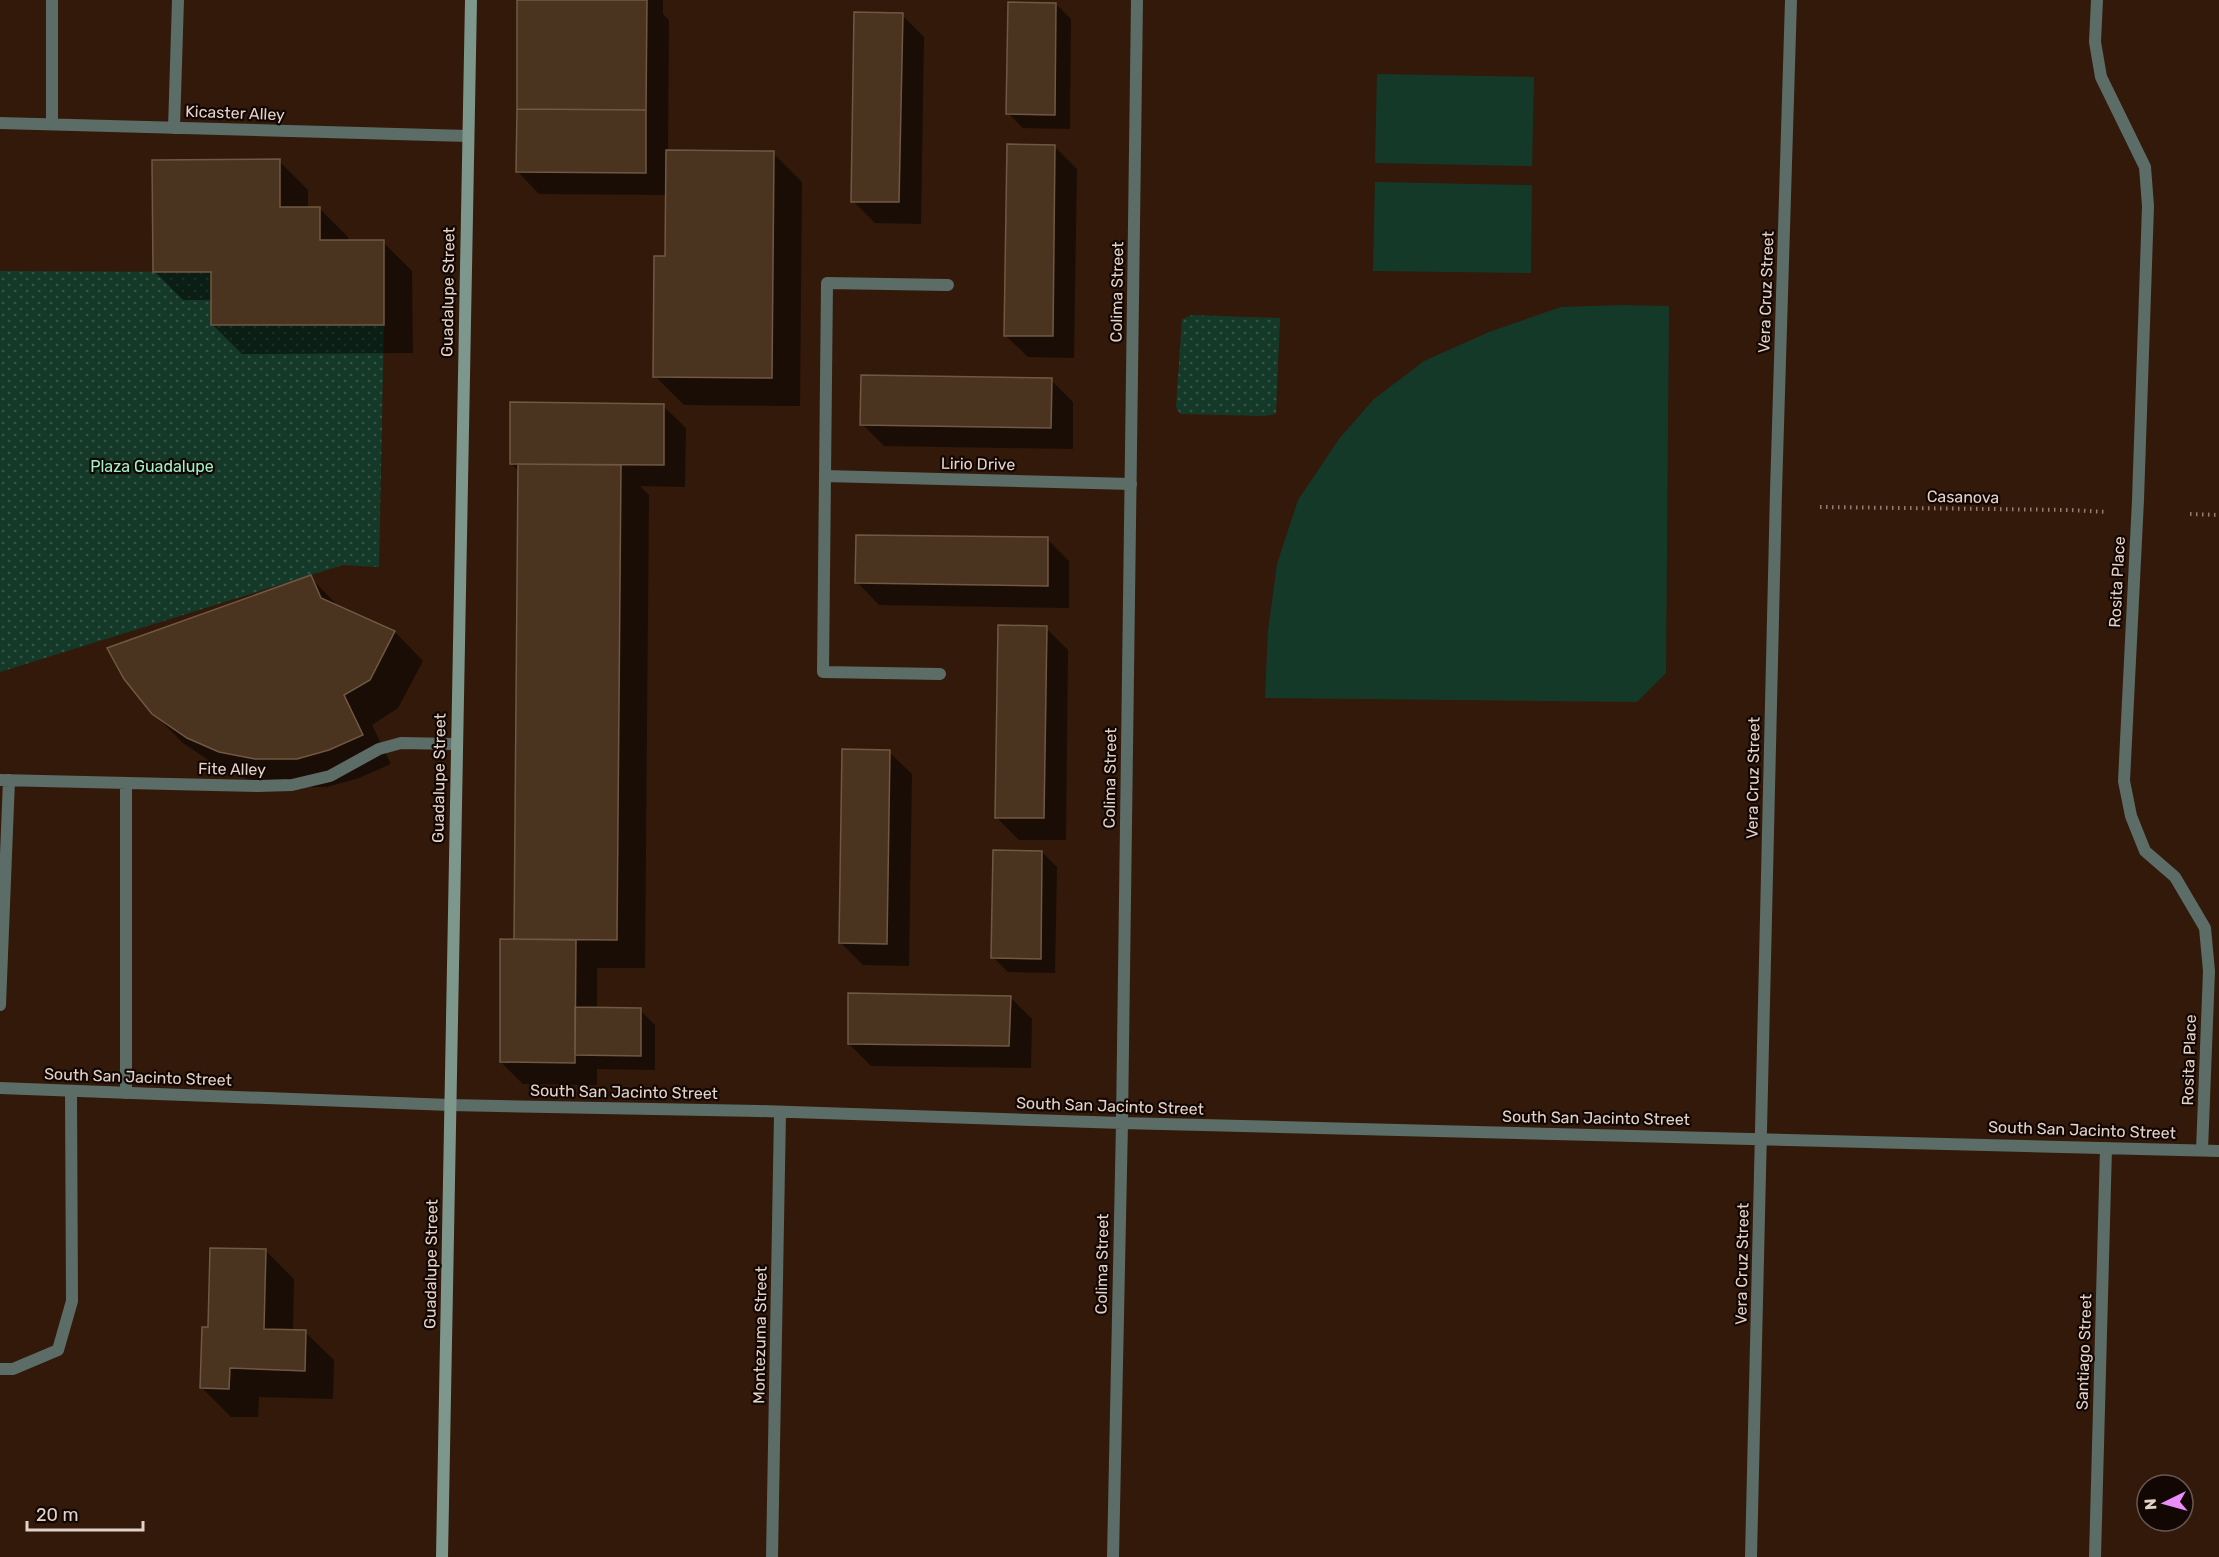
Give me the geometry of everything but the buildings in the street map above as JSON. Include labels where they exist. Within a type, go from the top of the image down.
[{"type":"main road","name":"Guadalupe Street","points":[[442,1557],[471,0]]},
{"type":"street","points":[[52,0],[52,124]]},
{"type":"street","points":[[174,128],[178,0]]},
{"type":"street","name":"Colima Street","points":[[1113,1557],[1122,1123],[1137,0]]},
{"type":"street","name":"Vera Cruz Street","points":[[1751,1557],[1776,491],[1791,0]]},
{"type":"street","name":"Rosita Place","points":[[2097,0],[2095,42],[2101,77],[2145,167],[2148,206],[2138,500],[2124,781],[2131,816],[2145,851],[2175,877],[2205,928],[2209,971],[2202,1150]]},
{"type":"street","name":"Kicaster Alley","points":[[0,123],[468,136]]},
{"type":"street","points":[[940,674],[823,672],[827,283],[948,285]]},
{"type":"street","name":"Lirio Drive","points":[[825,476],[1131,484]]},
{"type":"street","name":"Fite Alley","points":[[5,780],[258,786],[292,784],[330,776],[379,749],[401,743],[456,744]]},
{"type":"street","points":[[0,1005],[5,780]]},
{"type":"street","points":[[126,783],[126,1093]]},
{"type":"street","name":"South San Jacinto Street","points":[[0,1088],[450,1105],[2219,1151]]},
{"type":"street","points":[[0,1369],[13,1369],[58,1350],[72,1302],[71,1091]]},
{"type":"street","name":"Montezuma Street","points":[[772,1557],[780,1113]]},
{"type":"street","name":"Santiago Street","points":[[2095,1557],[2106,1148]]},
{"type":"path","name":"Casanova","points":[[1820,507],[2058,510],[2107,513]]},
{"type":"path","points":[[2190,514],[2219,515]]},
{"type":"green space","points":[[1377,74],[1534,77],[1532,166],[1375,163]]},
{"type":"green space","points":[[1375,182],[1532,185],[1531,273],[1373,271]]},
{"type":"green space","name":"Plaza Guadalupe","points":[[0,271],[211,272],[211,325],[384,325],[379,567],[343,565],[0,672]]},
{"type":"green space","points":[[1669,306],[1666,673],[1637,702],[1265,698],[1268,631],[1277,564],[1298,500],[1339,439],[1374,399],[1424,361],[1489,332],[1561,307]]},
{"type":"green space","points":[[1192,315],[1280,318],[1276,414],[1264,416],[1180,414],[1176,407],[1182,319]]}]
